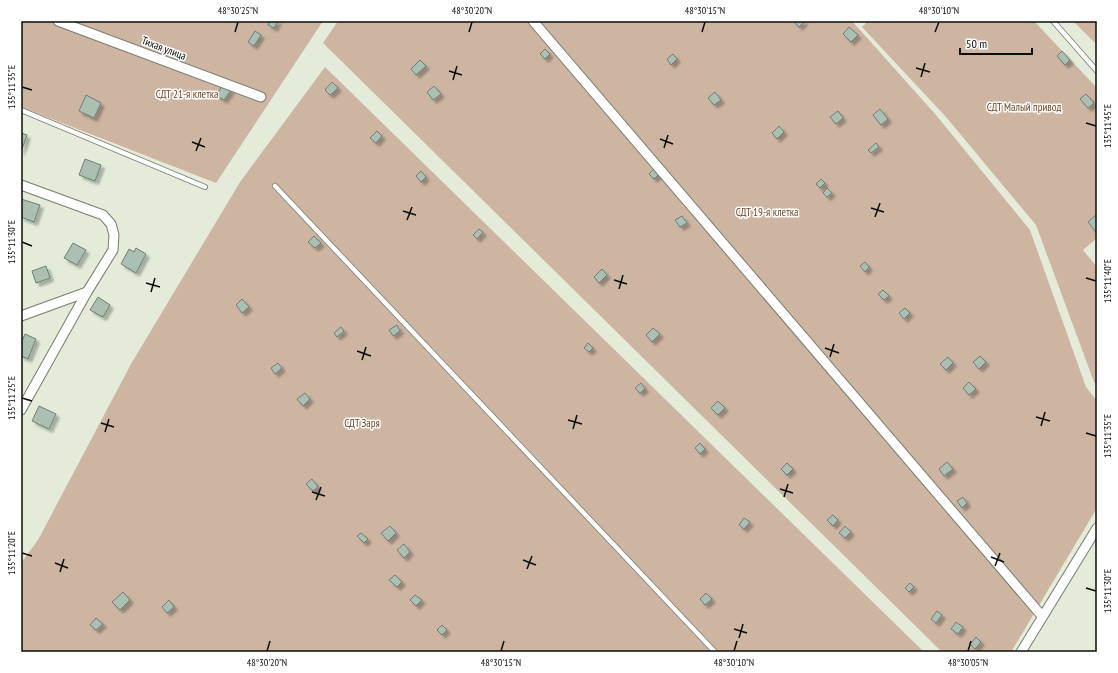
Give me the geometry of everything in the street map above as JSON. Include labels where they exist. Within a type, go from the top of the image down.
[{"type":"street","name":"Тихая улица","points":[[58,21],[261,97]]},
{"type":"street","points":[[533,21],[1042,616]]},
{"type":"street","points":[[21,185],[103,215],[111,224],[114,235],[113,250],[86,292],[21,410]]},
{"type":"street","points":[[21,316],[86,292]]},
{"type":"street","points":[[1021,652],[1097,528]]},
{"type":"lane","points":[[1052,21],[1097,71]]},
{"type":"lane","points":[[21,110],[205,187]]},
{"type":"lane","points":[[275,186],[715,652]]},
{"type":"green space","name":"СДТ 21-я клетка","points":[[21,21],[323,21],[216,183],[21,107]]},
{"type":"green space","name":"СДТ 19-я клетка","points":[[338,21],[852,21],[936,115],[1030,230],[1086,387],[1097,401],[1097,508],[1011,652],[942,652],[323,43]]},
{"type":"green space","name":"СДТ Малый привод","points":[[868,21],[1034,21],[1097,88],[1097,238],[1083,250],[1097,267],[1097,385],[1094,382],[1036,225],[946,117],[862,27]]},
{"type":"green space","points":[[1073,21],[1097,21],[1097,45]]},
{"type":"green space","name":"СДТ Заря","points":[[325,67],[924,652],[21,652],[21,563],[38,540],[131,364],[240,182]]},
{"type":"building","points":[[270,21],[278,21],[274,28],[268,25]]},
{"type":"building","points":[[793,21],[805,21],[799,27]]},
{"type":"building","points":[[849,27],[858,35],[851,42],[843,34]]},
{"type":"building","points":[[255,31],[261,35],[254,46],[248,42]]},
{"type":"building","points":[[545,49],[550,54],[545,59],[540,54]]},
{"type":"building","points":[[1062,51],[1070,60],[1065,65],[1057,56]]},
{"type":"building","points":[[673,54],[677,59],[671,65],[667,59]]},
{"type":"building","points":[[420,60],[426,66],[416,75],[411,69]]},
{"type":"building","points":[[332,82],[338,88],[330,95],[325,90]]},
{"type":"building","points":[[223,85],[231,90],[224,100],[216,95]]},
{"type":"building","points":[[434,86],[441,94],[433,100],[427,92]]},
{"type":"building","points":[[715,92],[721,100],[714,105],[708,98]]},
{"type":"building","points":[[1086,94],[1094,103],[1088,108],[1080,99]]},
{"type":"building","points":[[86,95],[101,103],[94,118],[79,111]]},
{"type":"building","points":[[880,109],[888,119],[881,125],[873,115]]},
{"type":"building","points":[[838,111],[843,118],[836,124],[830,117]]},
{"type":"building","points":[[779,126],[784,132],[777,139],[772,133]]},
{"type":"building","points":[[377,131],[382,136],[376,143],[370,138]]},
{"type":"building","points":[[21,133],[27,135],[21,152]]},
{"type":"building","points":[[876,143],[879,147],[871,153],[868,150]]},
{"type":"building","points":[[85,159],[101,165],[95,181],[79,175]]},
{"type":"building","points":[[654,169],[659,174],[654,179],[649,174]]},
{"type":"building","points":[[421,171],[426,177],[421,182],[416,176]]},
{"type":"building","points":[[821,179],[825,183],[820,188],[816,184]]},
{"type":"building","points":[[827,188],[832,193],[827,197],[823,193]]},
{"type":"building","points":[[21,199],[40,205],[34,222],[21,217]]},
{"type":"building","points":[[1097,214],[1097,231],[1096,232],[1088,222]]},
{"type":"building","points":[[682,216],[687,223],[680,227],[675,220]]},
{"type":"building","points":[[479,229],[483,232],[477,239],[473,235]]},
{"type":"building","points":[[314,236],[321,243],[315,248],[308,242]]},
{"type":"building","points":[[73,243],[86,250],[77,265],[64,258]]},
{"type":"building","points":[[136,248],[146,254],[136,273],[121,264],[129,249],[134,252]]},
{"type":"building","points":[[865,262],[869,267],[865,272],[860,266]]},
{"type":"building","points":[[46,266],[50,278],[36,283],[32,271]]},
{"type":"building","points":[[602,269],[607,275],[599,283],[594,277]]},
{"type":"building","points":[[883,290],[889,296],[884,300],[878,294]]},
{"type":"building","points":[[98,297],[110,305],[103,317],[90,310]]},
{"type":"building","points":[[242,299],[249,307],[242,313],[236,305]]},
{"type":"building","points":[[905,308],[910,313],[904,319],[899,313]]},
{"type":"building","points":[[397,325],[400,331],[393,336],[389,330]]},
{"type":"building","points":[[341,327],[344,331],[337,337],[334,333]]},
{"type":"building","points":[[653,328],[660,334],[652,342],[646,335]]},
{"type":"building","points":[[25,334],[36,339],[28,359],[21,356],[21,343]]},
{"type":"building","points":[[588,343],[593,348],[589,352],[584,348]]},
{"type":"building","points":[[980,356],[986,362],[979,369],[973,362]]},
{"type":"building","points":[[948,357],[953,363],[946,370],[940,364]]},
{"type":"building","points":[[278,363],[282,368],[275,374],[271,368]]},
{"type":"building","points":[[969,382],[976,389],[969,395],[963,388]]},
{"type":"building","points":[[641,383],[645,389],[640,393],[635,388]]},
{"type":"building","points":[[305,393],[310,399],[303,406],[297,399]]},
{"type":"building","points":[[718,401],[725,408],[718,415],[711,408]]},
{"type":"building","points":[[39,406],[56,414],[49,429],[32,421]]},
{"type":"building","points":[[700,443],[705,449],[700,454],[695,448]]},
{"type":"building","points":[[947,462],[953,469],[944,476],[939,469]]},
{"type":"building","points":[[787,463],[793,469],[787,475],[781,469]]},
{"type":"building","points":[[312,479],[318,487],[313,491],[306,484]]},
{"type":"building","points":[[963,497],[967,503],[962,508],[957,501]]},
{"type":"building","points":[[833,515],[838,520],[833,526],[827,520]]},
{"type":"building","points":[[744,518],[750,522],[744,529],[739,525]]},
{"type":"building","points":[[390,526],[396,533],[388,541],[381,533]]},
{"type":"building","points":[[845,526],[851,532],[845,538],[839,533]]},
{"type":"building","points":[[361,533],[368,539],[364,543],[357,536]]},
{"type":"building","points":[[404,544],[410,552],[404,558],[397,550]]},
{"type":"building","points":[[395,575],[402,582],[397,587],[389,580]]},
{"type":"building","points":[[910,583],[914,587],[909,592],[905,588]]},
{"type":"building","points":[[123,592],[130,600],[120,610],[112,602]]},
{"type":"building","points":[[706,593],[712,599],[705,605],[700,599]]},
{"type":"building","points":[[415,595],[422,600],[416,606],[410,600]]},
{"type":"building","points":[[169,600],[174,607],[167,613],[162,607]]},
{"type":"building","points":[[937,611],[942,615],[936,623],[931,619]]},
{"type":"building","points":[[96,618],[103,624],[96,630],[90,625]]},
{"type":"building","points":[[956,622],[963,627],[958,634],[951,629]]},
{"type":"building","points":[[442,625],[447,630],[442,635],[437,630]]},
{"type":"building","points":[[976,637],[981,642],[975,649],[970,644]]}]
